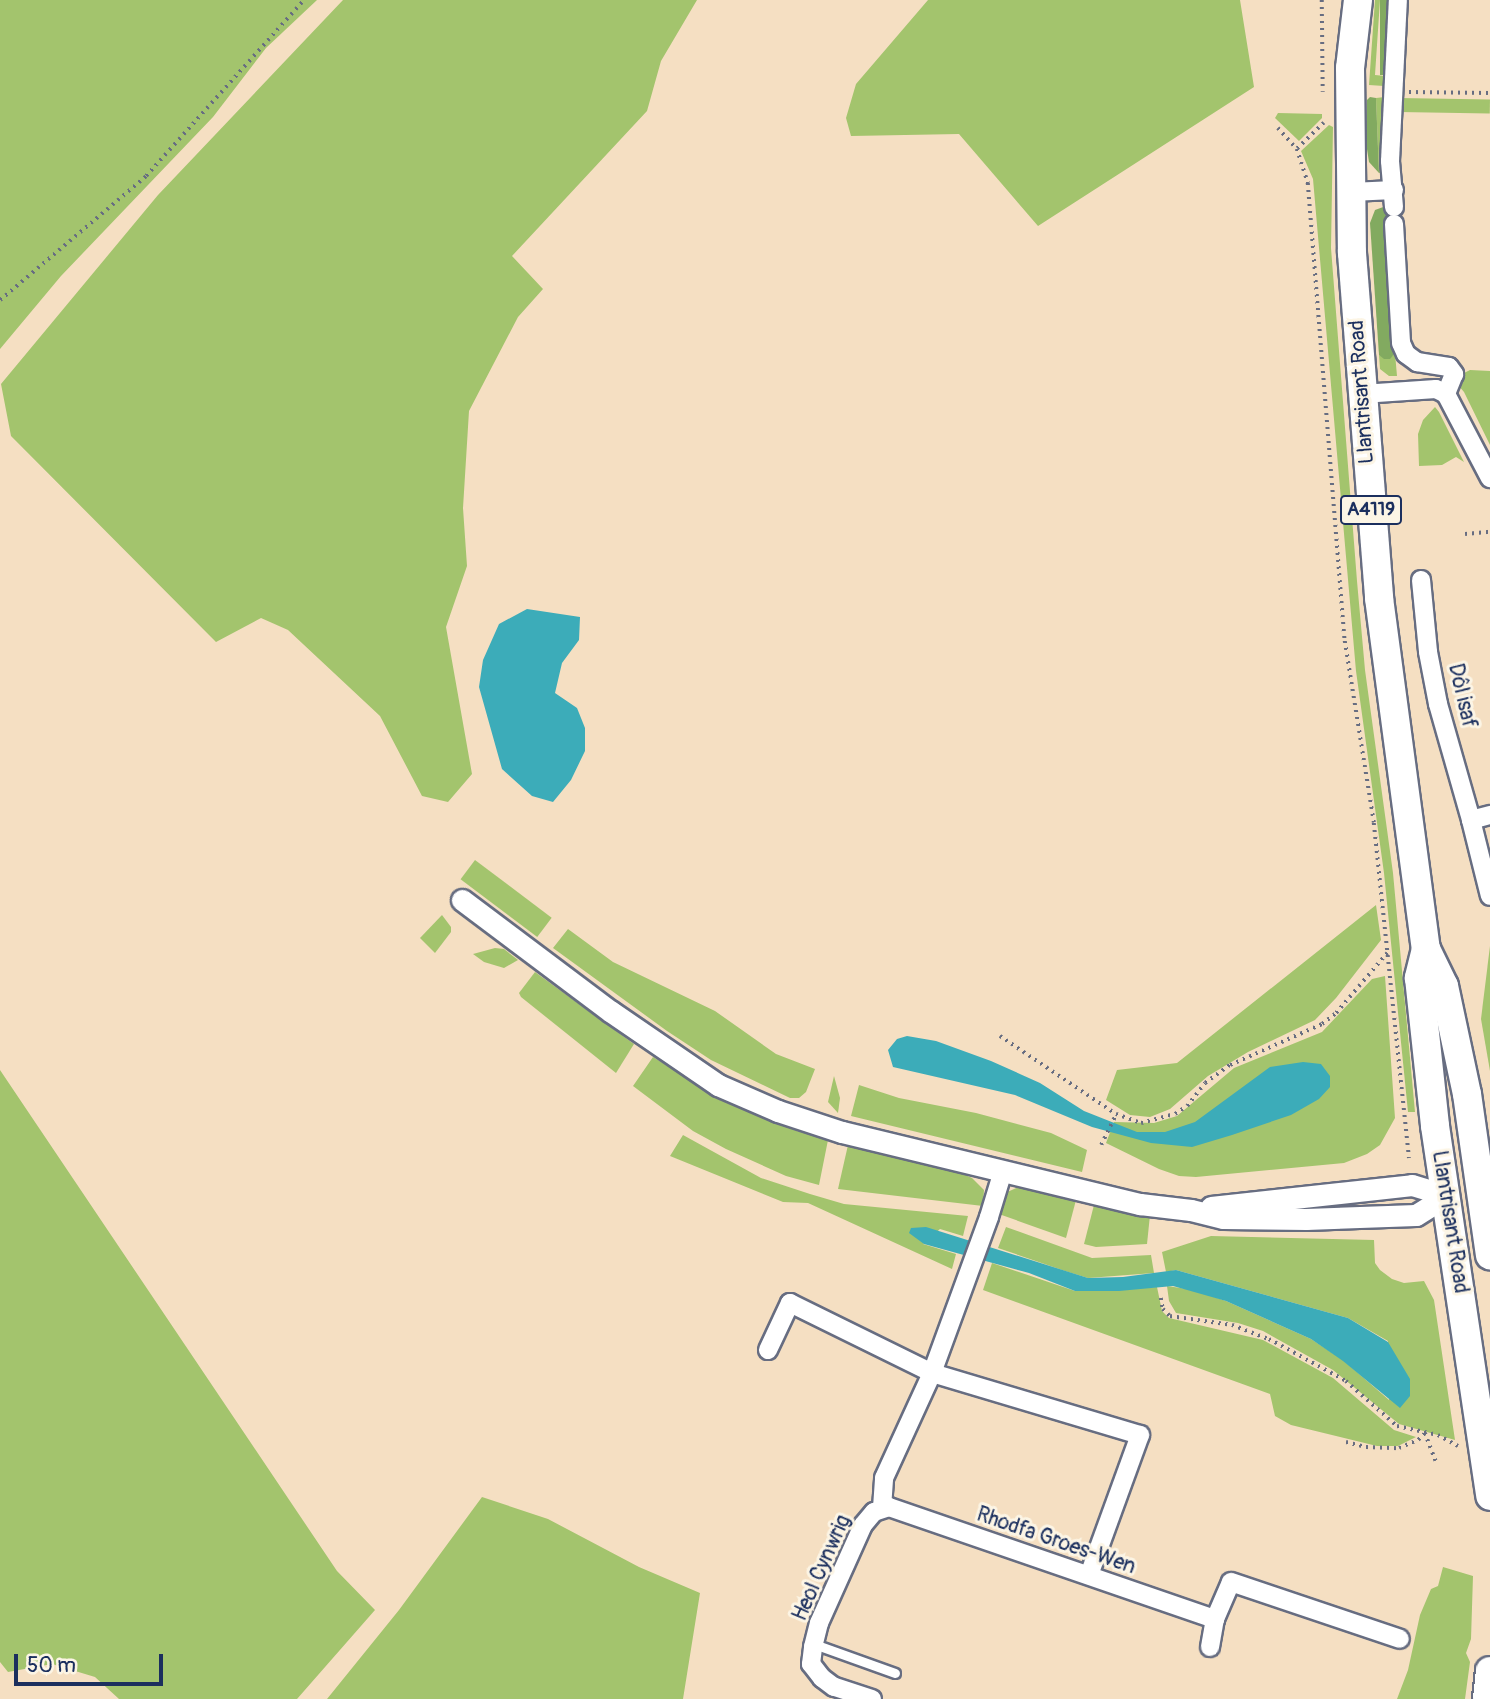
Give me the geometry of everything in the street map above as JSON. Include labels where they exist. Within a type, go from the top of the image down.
[{"type":"main road","name":"Llantrisant Road","points":[[1358,0],[1350,68],[1352,192],[1362,394],[1379,598],[1426,949],[1444,986],[1458,1053],[1490,1255]]},
{"type":"main road","name":"Llantrisant Road","points":[[1426,949],[1419,978],[1435,1126],[1490,1496]]},
{"type":"main road","points":[[1487,1699],[1490,1671]]},
{"type":"street","points":[[1398,0],[1396,91],[1390,161],[1401,343],[1406,354],[1417,362],[1449,367],[1454,374],[1446,394]]},
{"type":"street","points":[[1352,192],[1394,207]]},
{"type":"street","points":[[1362,394],[1436,389],[1446,394],[1490,478]]},
{"type":"street","name":"Dôl isaf","points":[[1421,580],[1428,652],[1438,704],[1490,896]]},
{"type":"street","points":[[1471,820],[1490,815]]},
{"type":"street","points":[[462,900],[610,1010],[718,1085],[778,1111],[842,1132],[1140,1204],[1191,1210],[1223,1218],[1369,1218],[1416,1215],[1447,1196]]},
{"type":"street","points":[[882,1508],[884,1478],[932,1373],[1003,1171]]},
{"type":"street","points":[[1191,1210],[1412,1185],[1447,1196]]},
{"type":"street","points":[[768,1350],[790,1303],[932,1373],[1140,1435],[1089,1575]]},
{"type":"street","name":"Rhodfa Groes-Wen","points":[[882,1508],[889,1507],[1215,1619]]},
{"type":"street","name":"Heol Cynwrig","points":[[872,1699],[834,1687],[822,1678],[811,1664],[819,1623],[863,1525],[874,1512],[882,1508]]},
{"type":"street","points":[[1210,1647],[1215,1619],[1231,1582],[1400,1639]]},
{"type":"lane","points":[[814,1644],[895,1673]]},
{"type":"path","points":[[0,300],[146,176],[304,0]]},
{"type":"path","points":[[1322,0],[1323,92]]},
{"type":"path","points":[[1396,91],[1490,93]]},
{"type":"path","points":[[1297,149],[1324,123]]},
{"type":"path","points":[[1278,128],[1297,149],[1308,183],[1345,642],[1374,823],[1409,1158]]},
{"type":"path","points":[[1465,534],[1490,532]]},
{"type":"path","points":[[1000,1036],[1115,1117],[1141,1123],[1175,1114],[1186,1106],[1205,1083],[1230,1065],[1322,1024],[1336,1013],[1387,953]]},
{"type":"path","points":[[1101,1144],[1115,1117]]},
{"type":"path","points":[[1161,1298],[1163,1310],[1170,1316],[1248,1329],[1310,1359],[1346,1381],[1397,1426],[1448,1439],[1461,1448]]},
{"type":"path","points":[[1346,1442],[1366,1447],[1399,1448],[1418,1440],[1424,1433]]},
{"type":"path","points":[[1424,1433],[1436,1461]]},
{"type":"green space","points":[[0,0],[317,0],[266,48],[213,117],[61,276],[0,349]]},
{"type":"green space","points":[[343,0],[697,0],[661,61],[647,111],[512,256],[543,289],[518,317],[469,411],[463,508],[467,566],[446,627],[472,774],[448,802],[422,796],[380,716],[288,630],[261,618],[216,642],[11,436],[1,384],[158,195]]},
{"type":"green space","points":[[928,0],[1240,0],[1254,87],[1038,226],[959,134],[851,136],[846,118],[856,84]]},
{"type":"green space","points":[[1375,0],[1380,0],[1375,75],[1385,76],[1384,86],[1369,85]]},
{"type":"green space","points":[[1380,0],[1389,0],[1389,75],[1380,75]]},
{"type":"green space","points":[[1370,97],[1376,98],[1379,173],[1369,162],[1367,149],[1367,100]]},
{"type":"green space","points":[[1385,97],[1384,173],[1379,173],[1376,98]]},
{"type":"green space","points":[[1399,98],[1490,100],[1490,114],[1399,112]]},
{"type":"green space","points":[[1278,113],[1322,114],[1322,118],[1299,141],[1275,118]]},
{"type":"green space","points":[[1329,125],[1333,127],[1331,248],[1357,581],[1365,670],[1393,873],[1415,1112],[1408,1112],[1384,873],[1356,671],[1313,179],[1301,151]]},
{"type":"green space","points":[[1386,206],[1395,353],[1390,359],[1379,355],[1370,223],[1375,210]]},
{"type":"green space","points":[[1395,353],[1397,376],[1389,376],[1380,369],[1379,355],[1389,359]]},
{"type":"green space","points":[[1470,370],[1490,371],[1490,445],[1458,385],[1464,373]]},
{"type":"green space","points":[[1435,407],[1464,462],[1456,457],[1442,465],[1419,466],[1418,434],[1423,420]]},
{"type":"green space","points":[[475,860],[552,918],[537,937],[461,879]]},
{"type":"green space","points":[[1376,905],[1381,940],[1336,998],[1315,1020],[1248,1052],[1208,1076],[1170,1109],[1150,1117],[1130,1115],[1106,1100],[1117,1070],[1177,1063]]},
{"type":"green space","points":[[442,915],[451,927],[451,932],[435,953],[420,938]]},
{"type":"green space","points":[[568,929],[613,962],[715,1011],[776,1054],[815,1069],[806,1092],[799,1098],[790,1098],[711,1060],[667,1031],[553,948]]},
{"type":"green space","points":[[1490,946],[1490,1071],[1481,1019]]},
{"type":"green space","points":[[495,948],[504,949],[518,960],[504,968],[484,962],[473,954]]},
{"type":"green space","points":[[535,972],[634,1044],[616,1073],[521,997],[519,993]]},
{"type":"green space","points":[[1385,976],[1395,1118],[1380,1145],[1367,1154],[1344,1163],[1196,1177],[1179,1176],[1159,1169],[1106,1143],[1114,1122],[1154,1123],[1177,1116],[1234,1068],[1322,1032],[1372,979]]},
{"type":"green space","points":[[653,1057],[730,1104],[797,1131],[828,1140],[819,1185],[786,1176],[726,1149],[693,1131],[633,1086]]},
{"type":"green space","points":[[0,1070],[337,1571],[375,1610],[297,1699],[119,1699],[95,1677],[52,1664],[8,1672],[0,1662]]},
{"type":"green space","points":[[834,1076],[840,1098],[838,1113],[828,1102]]},
{"type":"green space","points":[[859,1085],[899,1098],[976,1113],[1051,1133],[1087,1150],[1082,1172],[851,1116]]},
{"type":"green space","points":[[683,1135],[761,1178],[844,1204],[968,1216],[963,1236],[940,1229],[923,1244],[956,1254],[952,1269],[808,1203],[783,1202],[670,1156]]},
{"type":"green space","points":[[848,1145],[952,1169],[972,1178],[984,1190],[983,1206],[838,1189]]},
{"type":"green space","points":[[1021,1186],[1076,1200],[1066,1238],[996,1213],[1005,1193]]},
{"type":"green space","points":[[1094,1205],[1150,1215],[1147,1244],[1096,1247],[1084,1244]]},
{"type":"green space","points":[[1006,1227],[1092,1258],[1151,1255],[1154,1273],[1088,1278],[1065,1271],[998,1248]]},
{"type":"green space","points":[[1211,1236],[1374,1240],[1375,1263],[1380,1270],[1392,1279],[1404,1283],[1424,1281],[1434,1300],[1455,1440],[1399,1424],[1333,1370],[1263,1331],[1238,1323],[1176,1313],[1169,1301],[1167,1286],[1194,1290],[1226,1301],[1311,1339],[1343,1360],[1389,1400],[1388,1341],[1348,1318],[1176,1270],[1166,1272],[1162,1252]]},
{"type":"green space","points":[[992,1263],[1075,1291],[1157,1287],[1162,1311],[1169,1318],[1263,1340],[1333,1378],[1394,1430],[1416,1437],[1398,1446],[1377,1446],[1291,1425],[1275,1416],[1270,1394],[983,1290]]},
{"type":"green space","points":[[482,1497],[548,1519],[639,1567],[700,1593],[683,1699],[327,1699],[399,1610]]},
{"type":"green space","points":[[1443,1567],[1473,1576],[1471,1639],[1466,1653],[1470,1662],[1465,1699],[1397,1699],[1408,1670],[1420,1615],[1431,1589],[1438,1586]]},
{"type":"water","points":[[527,609],[580,617],[579,640],[562,663],[555,693],[577,708],[585,728],[585,751],[571,780],[553,802],[532,796],[502,769],[479,687],[483,660],[499,624]]},
{"type":"water","points":[[907,1036],[936,1041],[991,1061],[1040,1083],[1084,1111],[1137,1132],[1165,1132],[1195,1122],[1270,1067],[1303,1062],[1321,1064],[1330,1076],[1330,1087],[1319,1099],[1291,1115],[1232,1135],[1192,1147],[1151,1143],[1092,1127],[1015,1095],[893,1067],[888,1050],[897,1039]]},
{"type":"water","points":[[926,1227],[1088,1278],[1123,1277],[1176,1270],[1348,1318],[1388,1342],[1410,1379],[1410,1396],[1400,1408],[1343,1361],[1311,1339],[1226,1301],[1173,1286],[1119,1291],[1075,1291],[1029,1273],[924,1244],[909,1233],[911,1228]]}]
